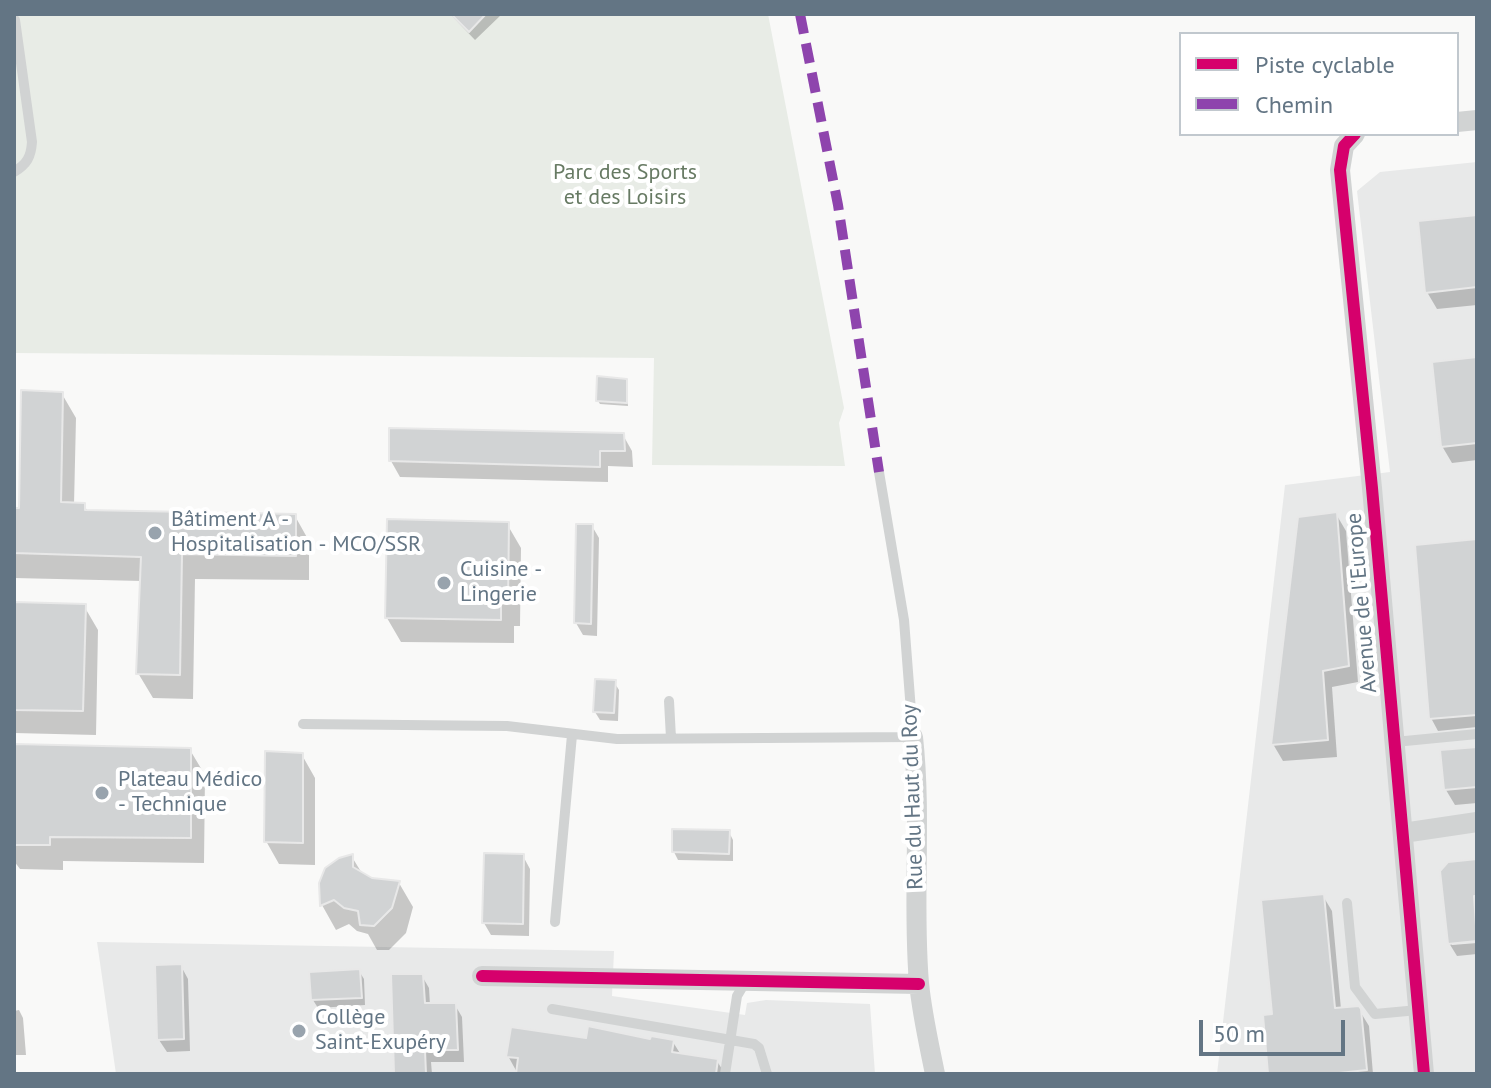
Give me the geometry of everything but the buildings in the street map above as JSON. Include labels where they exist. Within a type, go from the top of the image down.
[{"type":"street","name":"Avenue de l'Europe","points":[[1353,136],[1344,146],[1340,170],[1424,1074]]},
{"type":"street","name":"Rue du Haut du Roy","points":[[913,737],[917,778],[919,984],[935,1074]]},
{"type":"street","points":[[1403,833],[1477,822]]},
{"type":"street","points":[[482,976],[919,984]]},
{"type":"lane","points":[[14,172],[24,166],[31,156],[32,142],[15,20]]},
{"type":"lane","name":"Rue du Haut du Roy","points":[[879,472],[904,620],[913,737]]},
{"type":"lane","points":[[669,701],[671,738]]},
{"type":"lane","points":[[303,724],[507,726],[617,739],[913,737]]},
{"type":"lane","points":[[1395,742],[1477,734]]},
{"type":"lane","points":[[555,922],[572,735]]},
{"type":"lane","points":[[1347,903],[1355,987],[1375,1014],[1418,1010]]},
{"type":"lane","points":[[725,1074],[737,996],[746,981]]},
{"type":"lane","points":[[552,1009],[754,1044],[759,1048],[767,1074]]},
{"type":"shaded area","points":[[1477,162],[1477,1074],[1217,1074],[1285,485],[1390,472],[1357,191],[1380,172]]},
{"type":"shaded area","name":"Collège Saint-Exupéry","points":[[97,942],[614,951],[612,996],[745,1015],[747,1003],[766,1000],[870,1004],[875,1074],[116,1074]]},
{"type":"green space","name":"Parc des Sports et des Loisirs","points":[[14,14],[768,14],[844,408],[839,423],[845,466],[652,465],[654,358],[14,353]]},
{"type":"marked path","points":[[800,14],[838,205],[879,472]]},
{"type":"cycle path","points":[[1353,136],[1344,146],[1340,170],[1372,488],[1424,1074]]},
{"type":"cycle path","points":[[482,976],[919,984]]},
{"type":"place","name":"Bâtiment A - Hospitalisation - MCO/SSR","points":[[155,533]]},
{"type":"place","name":"Cuisine - Lingerie","points":[[444,583]]},
{"type":"place","name":"Plateau Médico - Technique","points":[[102,793]]},
{"type":"place","name":"Collège Saint-Exupéry","points":[[299,1031]]}]
